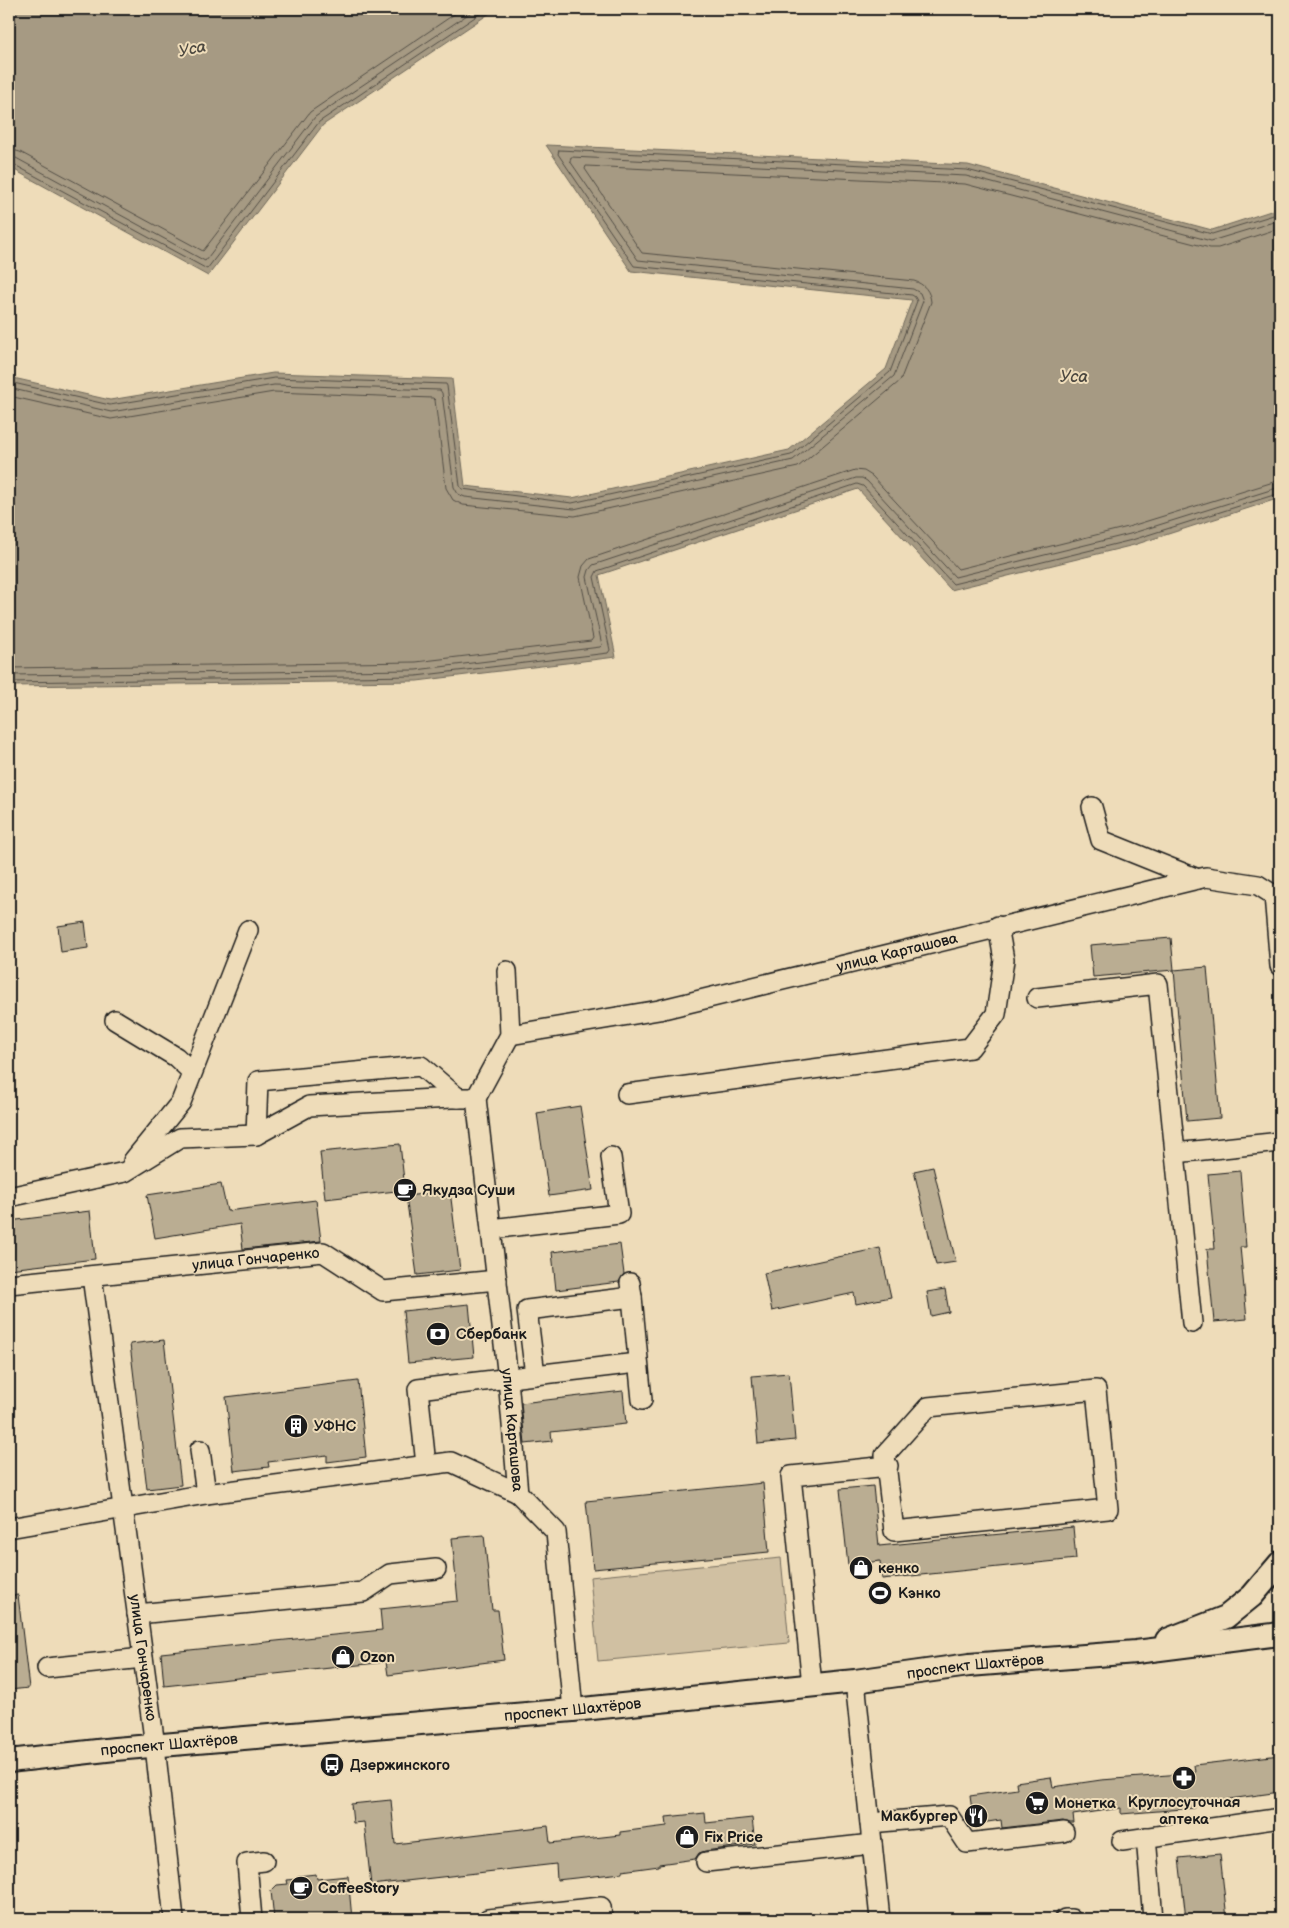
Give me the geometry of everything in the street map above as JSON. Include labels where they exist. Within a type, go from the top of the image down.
[{"type":"main road","points":[[1136,1652],[1226,1617],[1252,1596],[1280,1563]]},
{"type":"main road","points":[[1136,1652],[1280,1634]]},
{"type":"main road","name":"проспект Шахтёров","points":[[9,1761],[155,1746],[573,1710],[855,1681],[969,1665],[1136,1652]]},
{"type":"street","points":[[1092,807],[1101,840],[1198,878]]},
{"type":"street","name":"улица Карташова","points":[[510,1036],[660,1010],[1198,878],[1206,877],[1258,885],[1277,897]]},
{"type":"street","points":[[1277,897],[1280,966]]},
{"type":"street","points":[[628,1094],[970,1048],[996,1014],[1004,960],[998,926]]},
{"type":"street","points":[[125,1172],[181,1102],[248,930]]},
{"type":"street","points":[[467,1098],[510,1036],[507,972]]},
{"type":"street","points":[[1037,998],[1158,984],[1192,1323]]},
{"type":"street","points":[[115,1020],[176,1057],[192,1072]]},
{"type":"street","points":[[256,1135],[258,1081],[421,1066],[467,1098]]},
{"type":"street","points":[[9,1197],[125,1172],[180,1138],[256,1135],[309,1106],[467,1098]]},
{"type":"street","name":"улица Карташова","points":[[467,1098],[480,1137],[508,1379],[518,1493],[556,1532],[573,1710]]},
{"type":"street","points":[[1175,1153],[1280,1142]]},
{"type":"street","points":[[491,1229],[619,1214],[611,1158]]},
{"type":"street","name":"улица Гончаренко","points":[[9,1284],[322,1252],[383,1292],[497,1280]]},
{"type":"street","name":"улица Гончаренко","points":[[92,1276],[155,1746],[174,1919]]},
{"type":"street","points":[[535,1375],[527,1310],[631,1290],[642,1400]]},
{"type":"street","points":[[426,1465],[418,1388],[637,1363]]},
{"type":"street","points":[[1096,1390],[1108,1509],[894,1531],[888,1466],[885,1455],[928,1407],[1096,1390]]},
{"type":"street","points":[[200,1450],[206,1494]]},
{"type":"street","points":[[9,1528],[206,1494],[451,1462],[518,1493]]},
{"type":"street","points":[[812,1685],[791,1476],[888,1466]]},
{"type":"street","points":[[137,1614],[363,1592],[390,1574],[436,1569]]},
{"type":"street","points":[[47,1668],[143,1658]]},
{"type":"street","points":[[855,1681],[880,1919]]},
{"type":"street","points":[[870,1823],[949,1816],[967,1843],[1064,1832]]},
{"type":"street","points":[[1122,1841],[1280,1818]]},
{"type":"street","points":[[1146,1837],[1153,1919]]},
{"type":"street","points":[[706,1862],[872,1844]]},
{"type":"street","points":[[252,1919],[247,1863],[264,1861]]},
{"type":"street","points":[[488,1919],[601,1907],[602,1919]]},
{"type":"street","points":[[1064,1919],[1071,1919]]},
{"type":"shaded area","points":[[781,1558],[789,1643],[598,1661],[590,1577]]},
{"type":"water","name":"Уса","points":[[9,9],[496,9],[323,125],[208,276],[9,167]]},
{"type":"water","name":"Уса","points":[[546,145],[968,165],[1212,230],[1280,208],[1280,498],[1134,545],[951,590],[858,489],[599,575],[616,657],[417,681],[9,686],[9,377],[110,400],[273,373],[452,379],[465,486],[572,498],[789,450],[886,369],[912,300],[631,271]]},
{"type":"building","points":[[85,922],[88,948],[61,952],[58,926]]},
{"type":"building","points":[[1171,938],[1174,970],[1093,977],[1090,945]]},
{"type":"building","points":[[1207,967],[1220,1118],[1187,1121],[1174,970]]},
{"type":"building","points":[[580,1106],[593,1190],[549,1196],[537,1113]]},
{"type":"building","points":[[400,1144],[405,1190],[325,1199],[320,1152]]},
{"type":"building","points":[[933,1167],[956,1262],[936,1265],[914,1171]]},
{"type":"building","points":[[1240,1171],[1246,1247],[1240,1247],[1247,1319],[1214,1322],[1207,1249],[1215,1249],[1208,1174]]},
{"type":"building","points":[[221,1184],[227,1211],[316,1200],[321,1241],[243,1249],[240,1224],[155,1238],[147,1195]]},
{"type":"building","points":[[450,1191],[460,1270],[417,1275],[406,1196]]},
{"type":"building","points":[[90,1211],[95,1259],[9,1269],[9,1221]]},
{"type":"building","points":[[620,1244],[624,1274],[619,1282],[556,1290],[552,1252]]},
{"type":"building","points":[[880,1248],[891,1297],[856,1304],[854,1293],[772,1311],[764,1273]]},
{"type":"building","points":[[945,1289],[949,1312],[931,1316],[927,1292]]},
{"type":"building","name":"Сбербанк","points":[[469,1304],[474,1357],[408,1363],[403,1311]]},
{"type":"building","points":[[164,1340],[181,1485],[147,1489],[130,1344]]},
{"type":"building","points":[[789,1373],[795,1440],[758,1444],[752,1376]]},
{"type":"building","name":"УФНС","points":[[358,1381],[366,1457],[327,1462],[327,1455],[268,1462],[269,1467],[234,1471],[226,1397]]},
{"type":"building","points":[[623,1391],[626,1424],[551,1432],[552,1441],[525,1444],[521,1403]]},
{"type":"building","points":[[763,1483],[769,1552],[593,1569],[586,1501]]},
{"type":"building","points":[[873,1486],[879,1546],[1073,1527],[1076,1559],[882,1579],[880,1561],[848,1565],[840,1489]]},
{"type":"building","points":[[484,1535],[492,1610],[498,1610],[504,1660],[388,1675],[386,1662],[164,1686],[161,1653],[382,1630],[380,1609],[458,1601],[452,1538]]},
{"type":"building","points":[[18,1595],[29,1688],[9,1690],[9,1596]]},
{"type":"building","points":[[1280,1755],[1280,1792],[1194,1804],[1195,1808],[1121,1814],[1121,1808],[1073,1815],[1074,1823],[1063,1821],[1002,1828],[1001,1820],[974,1824],[970,1796],[1017,1789],[1016,1782],[1051,1777],[1053,1787],[1101,1780],[1195,1773],[1194,1765]]},
{"type":"building","points":[[391,1800],[395,1844],[548,1826],[550,1843],[620,1835],[620,1832],[667,1826],[666,1817],[705,1813],[706,1823],[752,1818],[755,1844],[705,1851],[699,1853],[695,1859],[622,1871],[622,1873],[557,1880],[556,1864],[371,1885],[364,1822],[353,1823],[351,1804]]},
{"type":"building","points":[[1220,1854],[1227,1919],[1186,1919],[1179,1858]]},
{"type":"building","points":[[316,1874],[317,1879],[348,1876],[352,1919],[274,1919],[271,1891],[277,1885],[288,1884],[287,1880],[299,1879],[298,1876]]},
{"type":"place","name":"Якудза Суши","points":[[405,1190]]},
{"type":"place","name":"Сбербанк","points":[[438,1334]]},
{"type":"place","name":"УФНС","points":[[296,1426]]},
{"type":"place","name":"кенко","points":[[861,1568]]},
{"type":"place","name":"Кэнко","points":[[880,1593]]},
{"type":"place","name":"Ozon","points":[[343,1657]]},
{"type":"place","name":"Дзержинского","points":[[332,1765]]},
{"type":"place","name":"Круглосуточная аптека","points":[[1184,1778]]},
{"type":"place","name":"Монетка","points":[[1037,1803]]},
{"type":"place","name":"Макбургер","points":[[976,1816]]},
{"type":"place","name":"Fix Price","points":[[687,1837]]},
{"type":"place","name":"CoffeeStory","points":[[301,1888]]}]
